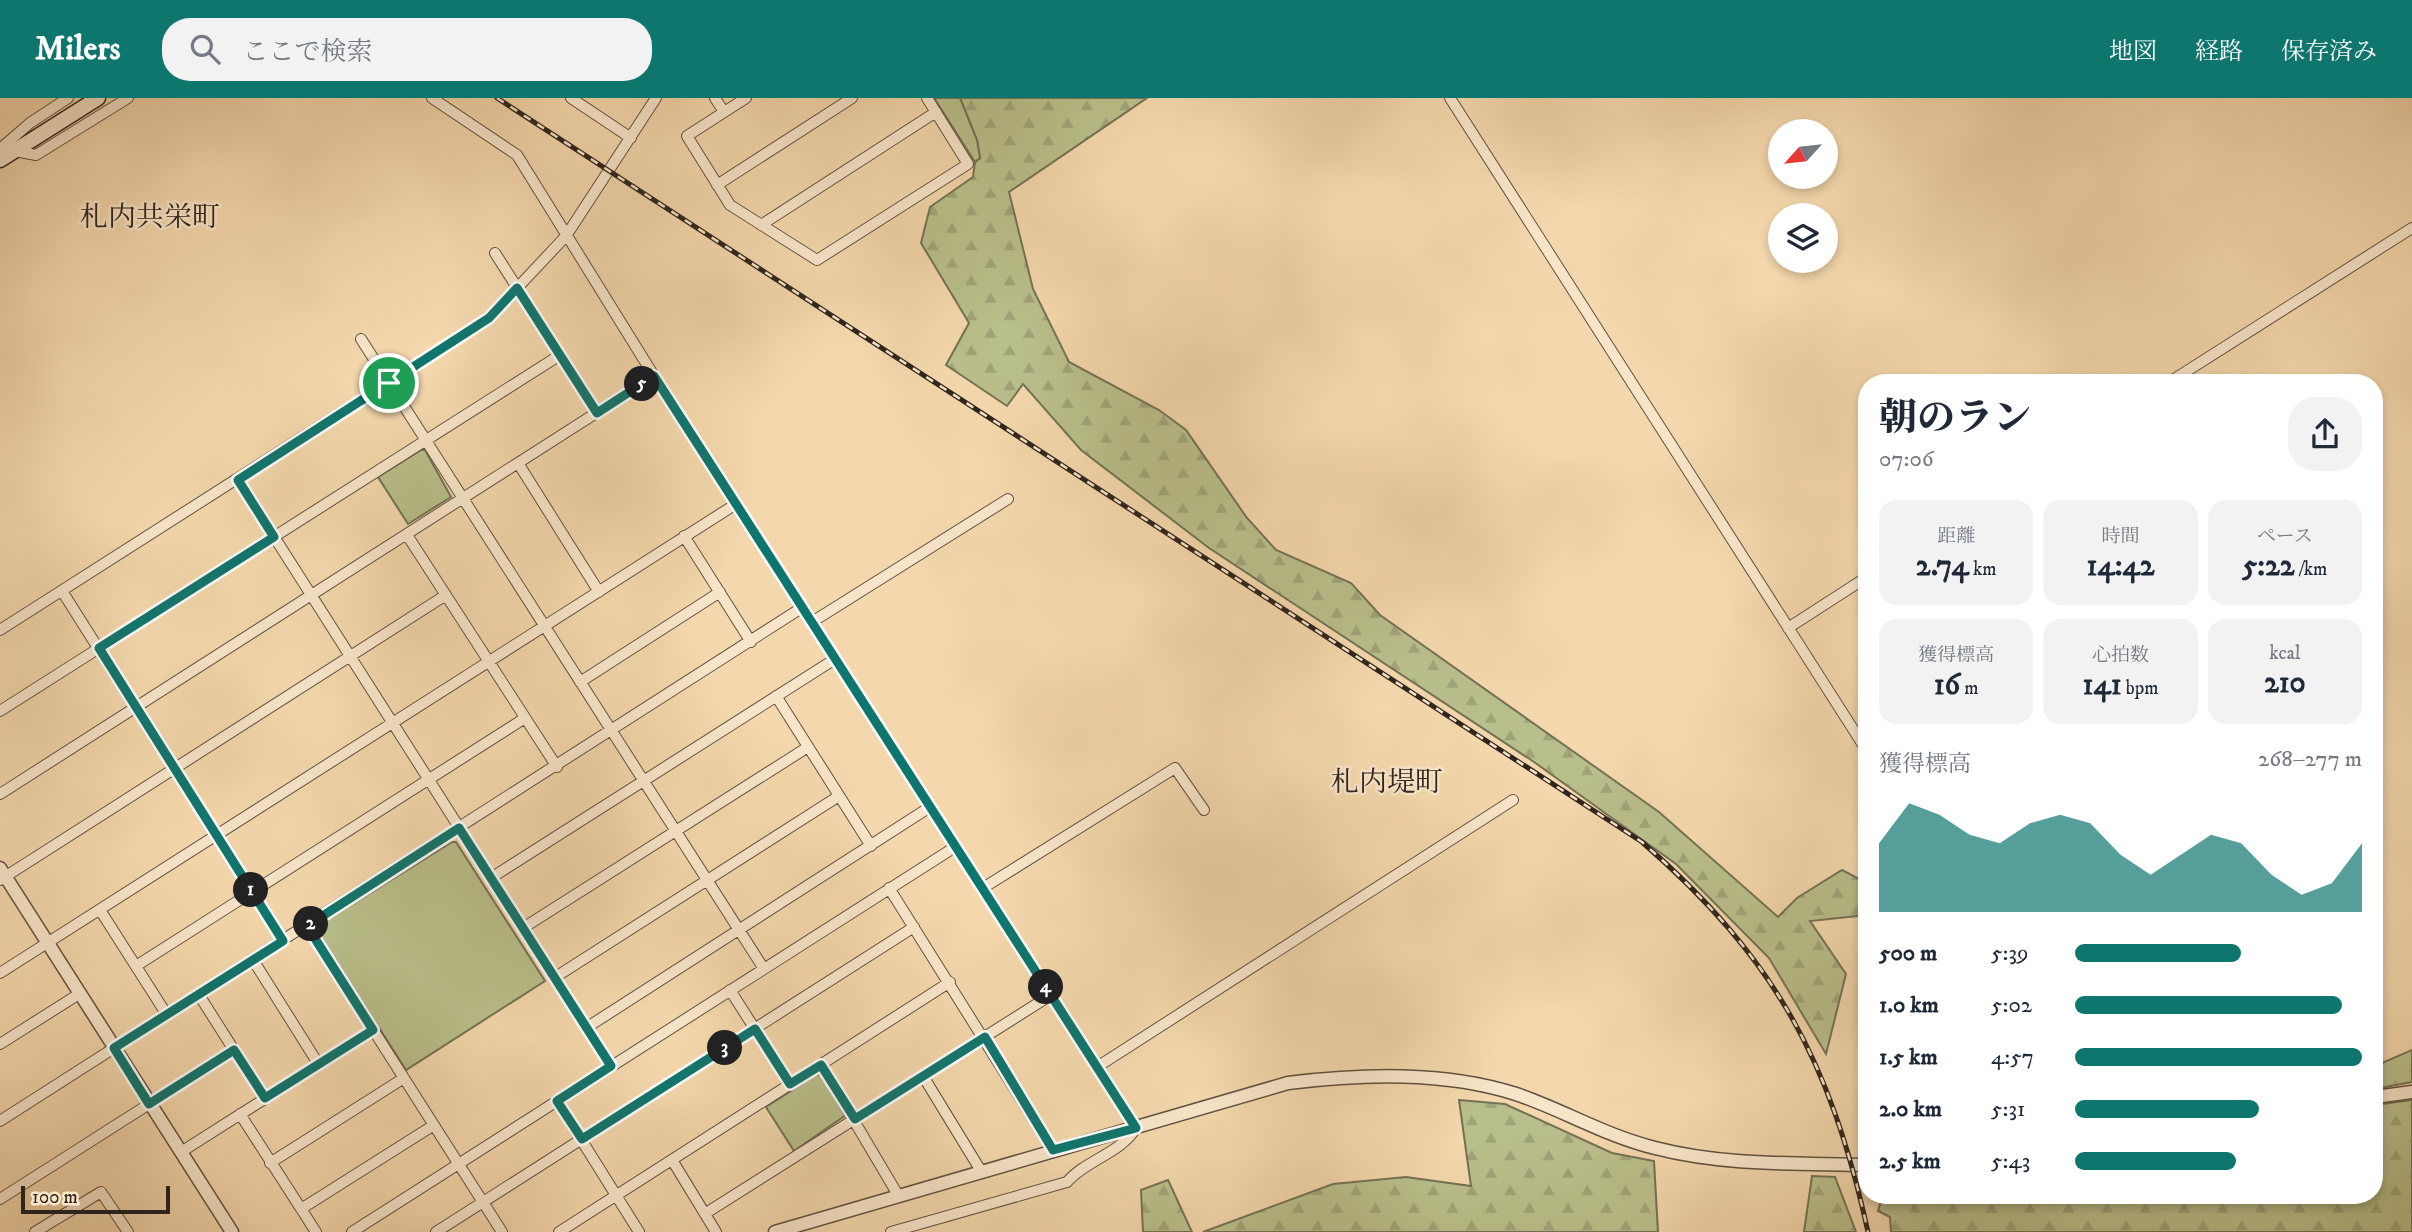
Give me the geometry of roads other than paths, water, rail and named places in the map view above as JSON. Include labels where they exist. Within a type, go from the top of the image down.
[{"type":"main road","points":[[0,160],[7,150],[98,98]]},
{"type":"street","points":[[7,150],[51,102],[68,98]]},
{"type":"street","points":[[7,150],[36,155],[128,98]]},
{"type":"street","points":[[432,98],[517,155],[654,376],[1136,1128]]},
{"type":"street","points":[[571,98],[631,138]]},
{"type":"street","points":[[0,630],[489,318],[566,236],[656,98]]},
{"type":"street","points":[[715,98],[724,112]]},
{"type":"street","points":[[746,98],[687,136],[730,205],[817,260],[968,164],[926,98]]},
{"type":"street","points":[[718,185],[852,98]]},
{"type":"street","points":[[1450,98],[1858,737]]},
{"type":"street","points":[[761,225],[936,112]]},
{"type":"street","points":[[2182,374],[2412,228]]},
{"type":"street","points":[[495,253],[597,413]]},
{"type":"street","points":[[362,339],[764,969]]},
{"type":"street","points":[[0,711],[560,355]]},
{"type":"street","points":[[0,794],[654,376]]},
{"type":"street","points":[[518,463],[599,592]]},
{"type":"street","points":[[238,480],[611,1066]]},
{"type":"street","points":[[812,622],[1008,499]]},
{"type":"street","points":[[0,973],[736,504]]},
{"type":"street","points":[[407,535],[557,767]]},
{"type":"street","points":[[684,536],[751,642]]},
{"type":"street","points":[[1788,628],[1858,583]]},
{"type":"street","points":[[62,591],[283,941]]},
{"type":"street","points":[[580,682],[720,592]]},
{"type":"street","points":[[232,1232],[2,875],[446,595]]},
{"type":"street","points":[[0,1121],[557,767],[803,607]]},
{"type":"street","points":[[491,878],[835,659]]},
{"type":"street","points":[[776,696],[871,846]]},
{"type":"street","points":[[136,967],[525,718]]},
{"type":"street","points":[[523,928],[808,747]]},
{"type":"street","points":[[983,888],[1175,768],[1204,810]]},
{"type":"street","points":[[554,978],[839,796]]},
{"type":"street","points":[[1097,1067],[1513,800]]},
{"type":"street","points":[[586,1028],[930,807]]},
{"type":"street","points":[[352,1232],[955,847]]},
{"type":"street","points":[[889,888],[985,1037],[1053,1150]]},
{"type":"street","points":[[100,910],[166,1015]]},
{"type":"street","points":[[307,926],[502,1232]]},
{"type":"street","points":[[436,1232],[914,927]]},
{"type":"street","points":[[253,960],[319,1065]]},
{"type":"street","points":[[559,1232],[950,982]]},
{"type":"street","points":[[730,990],[790,1084]]},
{"type":"street","points":[[0,1044],[79,994]]},
{"type":"street","points":[[199,995],[265,1098]]},
{"type":"street","points":[[706,1213],[1051,995]]},
{"type":"street","points":[[181,1152],[373,1030]]},
{"type":"street","points":[[0,1199],[234,1050]]},
{"type":"street","points":[[821,1065],[898,1195]]},
{"type":"street","points":[[923,1076],[981,1171]]},
{"type":"street","points":[[775,1232],[1288,1083],[1344,1076],[1395,1077],[1497,1089],[1655,1149],[1723,1162],[1858,1165]]},
{"type":"street","points":[[270,1163],[404,1078]]},
{"type":"street","points":[[2383,1096],[2412,1091]]},
{"type":"street","points":[[557,1101],[639,1232]]},
{"type":"street","points":[[240,1114],[316,1232]]},
{"type":"street","points":[[301,1209],[434,1125]]},
{"type":"street","points":[[891,1232],[1067,1182],[1079,1169],[1129,1139],[1136,1128]]},
{"type":"street","points":[[672,1160],[716,1232]]},
{"type":"street","points":[[35,1232],[101,1192],[128,1232]]},
{"type":"railway","points":[[497,98],[1642,842],[1689,885],[1728,928],[1762,971],[1791,1016],[1836,1115],[1858,1191]]},
{"type":"railway","points":[[1861,1204],[1868,1232]]},
{"type":"district","name":"札内共栄町","points":[[150,217]]},
{"type":"district","name":"札内堤町","points":[[1387,782]]}]
